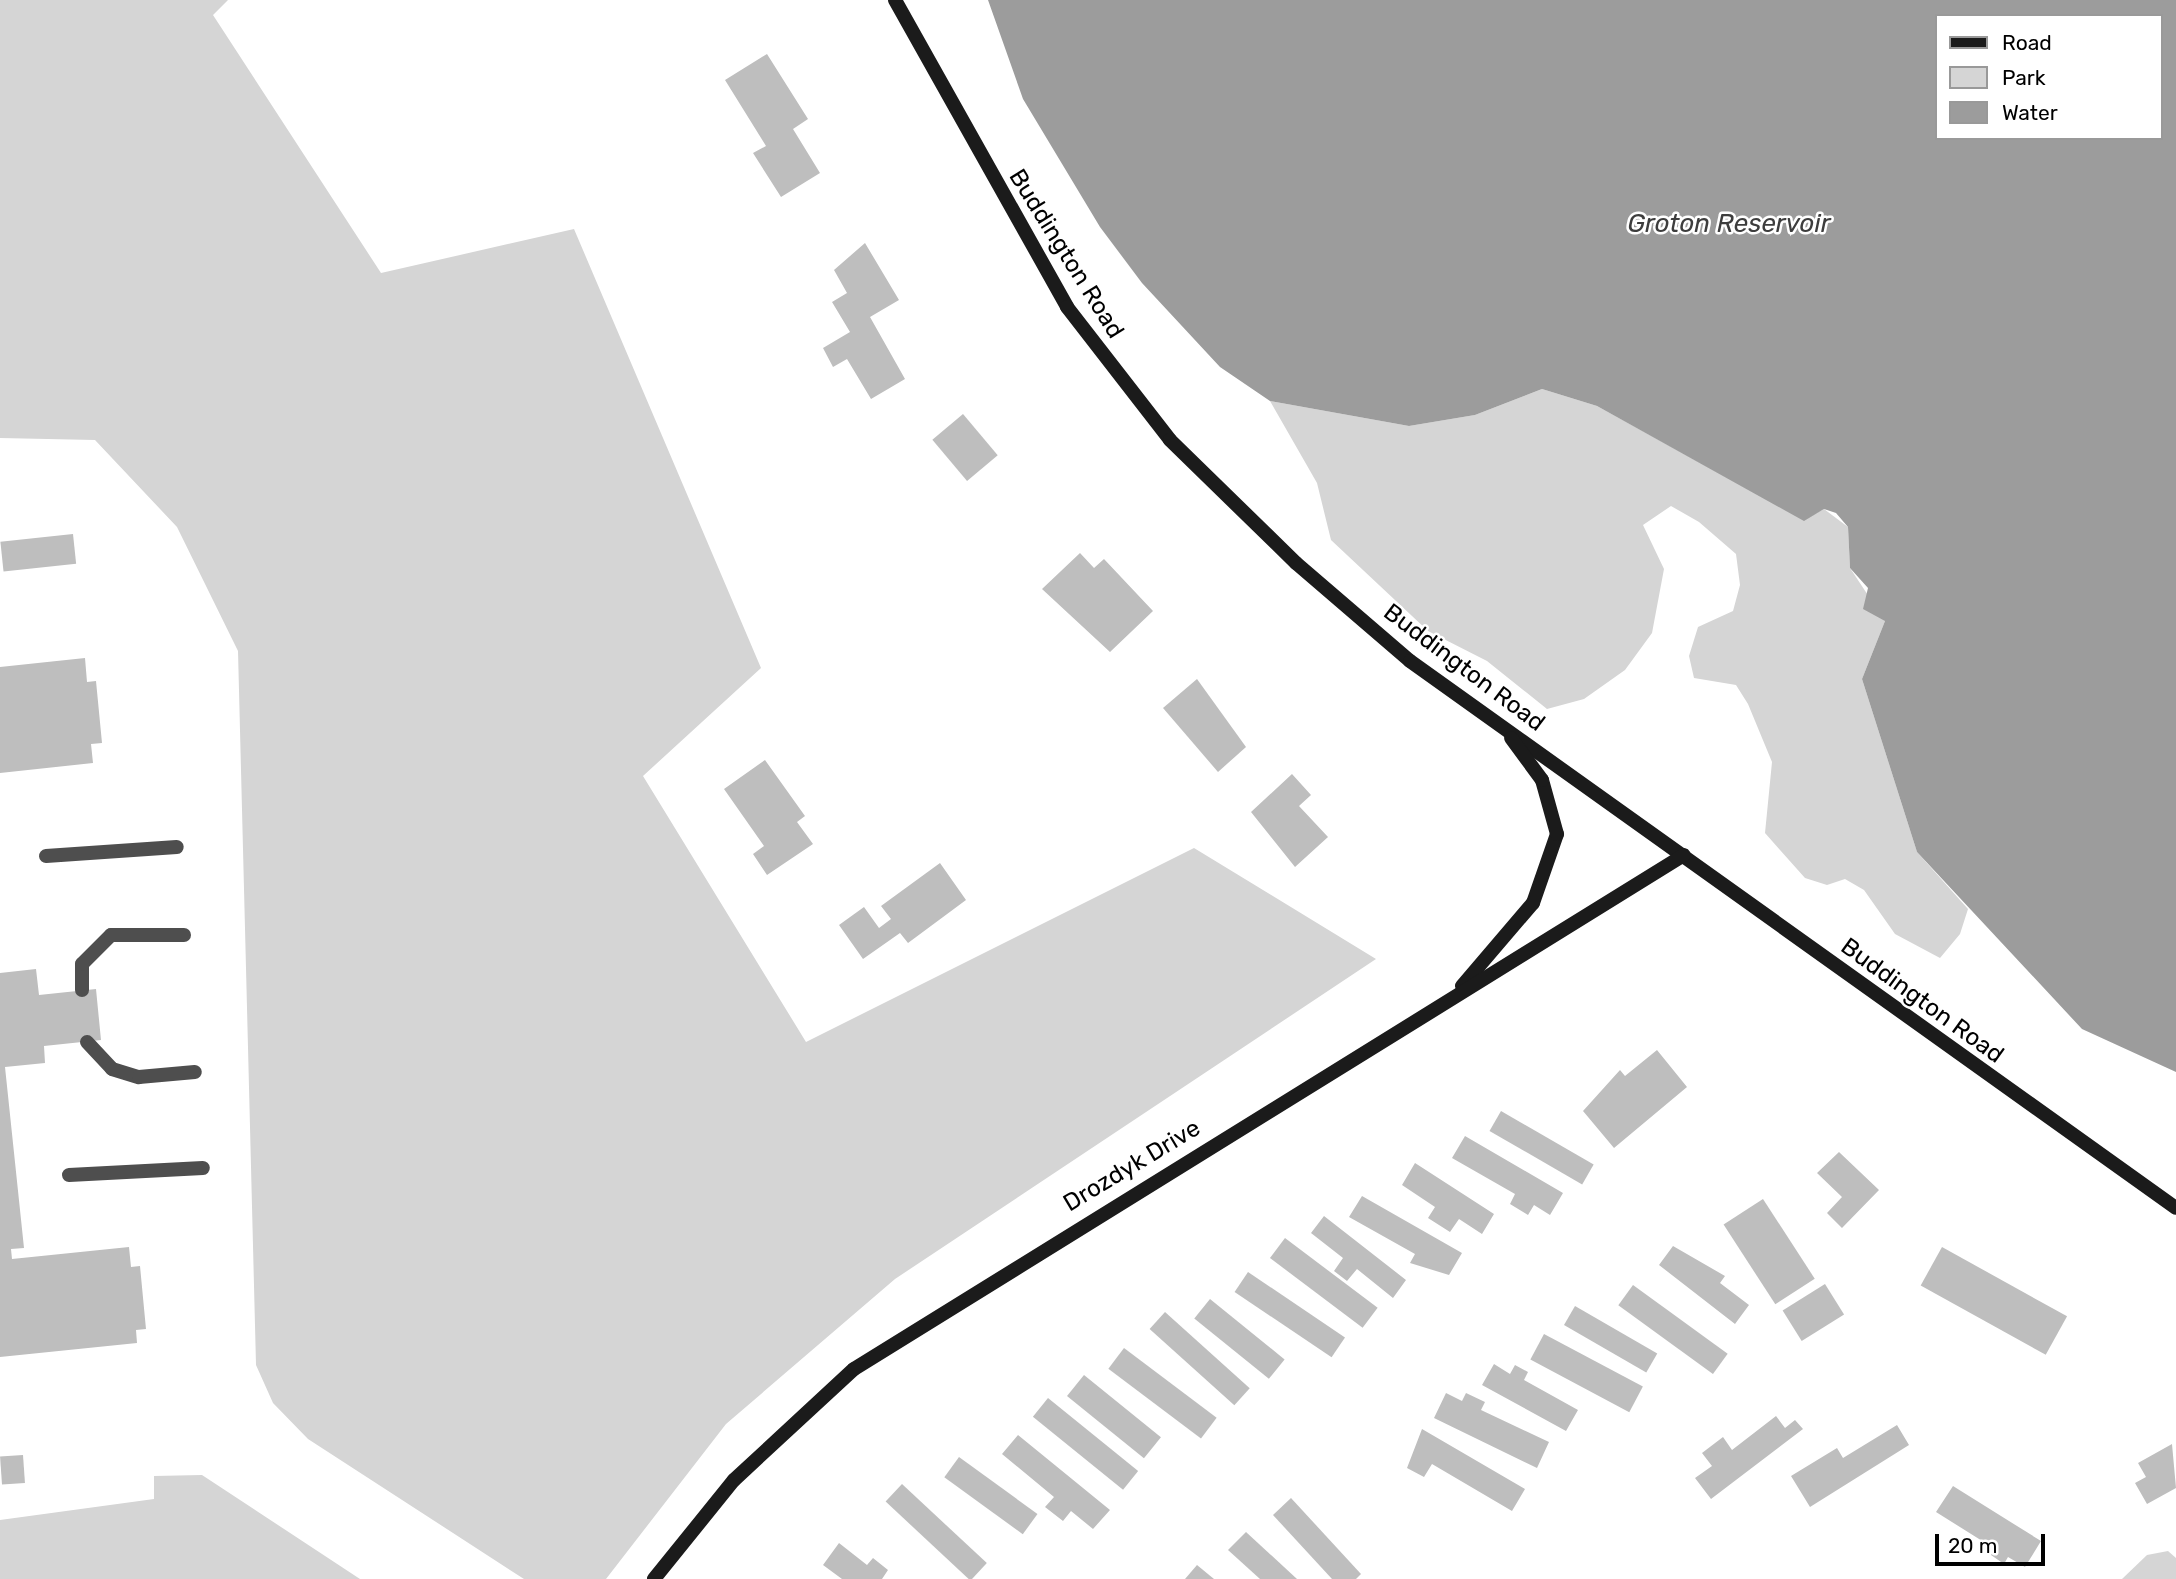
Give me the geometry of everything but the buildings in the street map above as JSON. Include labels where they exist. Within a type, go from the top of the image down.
[{"type":"street","name":"Buddington Road","points":[[895,0],[1067,307],[1161,429],[1296,563],[1410,661],[2176,1208]]},
{"type":"street","points":[[1452,997],[1533,903],[1557,834],[1542,780],[1502,726]]},
{"type":"street","name":"Drozdyk Drive","points":[[654,1579],[734,1480],[854,1369],[1684,855]]},
{"type":"lane","points":[[46,856],[177,847]]},
{"type":"lane","points":[[82,990],[82,964],[111,935],[184,935]]},
{"type":"lane","points":[[87,1042],[112,1069],[139,1077],[195,1072]]},
{"type":"lane","points":[[69,1175],[203,1168]]},
{"type":"green space","points":[[0,0],[228,0],[213,15],[381,273],[574,229],[761,668],[643,776],[806,1042],[1194,848],[1376,959],[895,1279],[726,1424],[606,1579],[524,1579],[308,1439],[273,1403],[256,1365],[238,651],[177,527],[95,440],[0,438]]},
{"type":"green space","points":[[1542,389],[1597,406],[1804,520],[1824,509],[1848,527],[1850,568],[1885,621],[1862,679],[1917,852],[1968,909],[1960,934],[1940,958],[1895,934],[1864,890],[1845,879],[1827,885],[1805,878],[1765,833],[1772,762],[1748,704],[1736,685],[1694,678],[1689,656],[1698,627],[1733,611],[1740,585],[1736,554],[1699,522],[1671,506],[1643,525],[1664,569],[1652,633],[1625,670],[1584,699],[1547,709],[1487,661],[1428,631],[1331,540],[1317,483],[1270,401],[1409,426],[1475,415]]},
{"type":"green space","points":[[202,1475],[360,1579],[0,1579],[0,1520],[154,1499],[154,1476]]},
{"type":"green space","points":[[2168,1551],[2176,1558],[2176,1579],[2122,1579],[2147,1555]]},
{"type":"water","name":"Groton Reservoir","points":[[988,0],[2176,0],[2176,1072],[2082,1029],[1917,852],[1862,679],[1885,621],[1863,609],[1868,588],[1850,568],[1848,527],[1836,513],[1824,509],[1804,521],[1597,406],[1542,389],[1475,415],[1409,426],[1270,401],[1220,367],[1142,283],[1100,227],[1023,99]]}]
